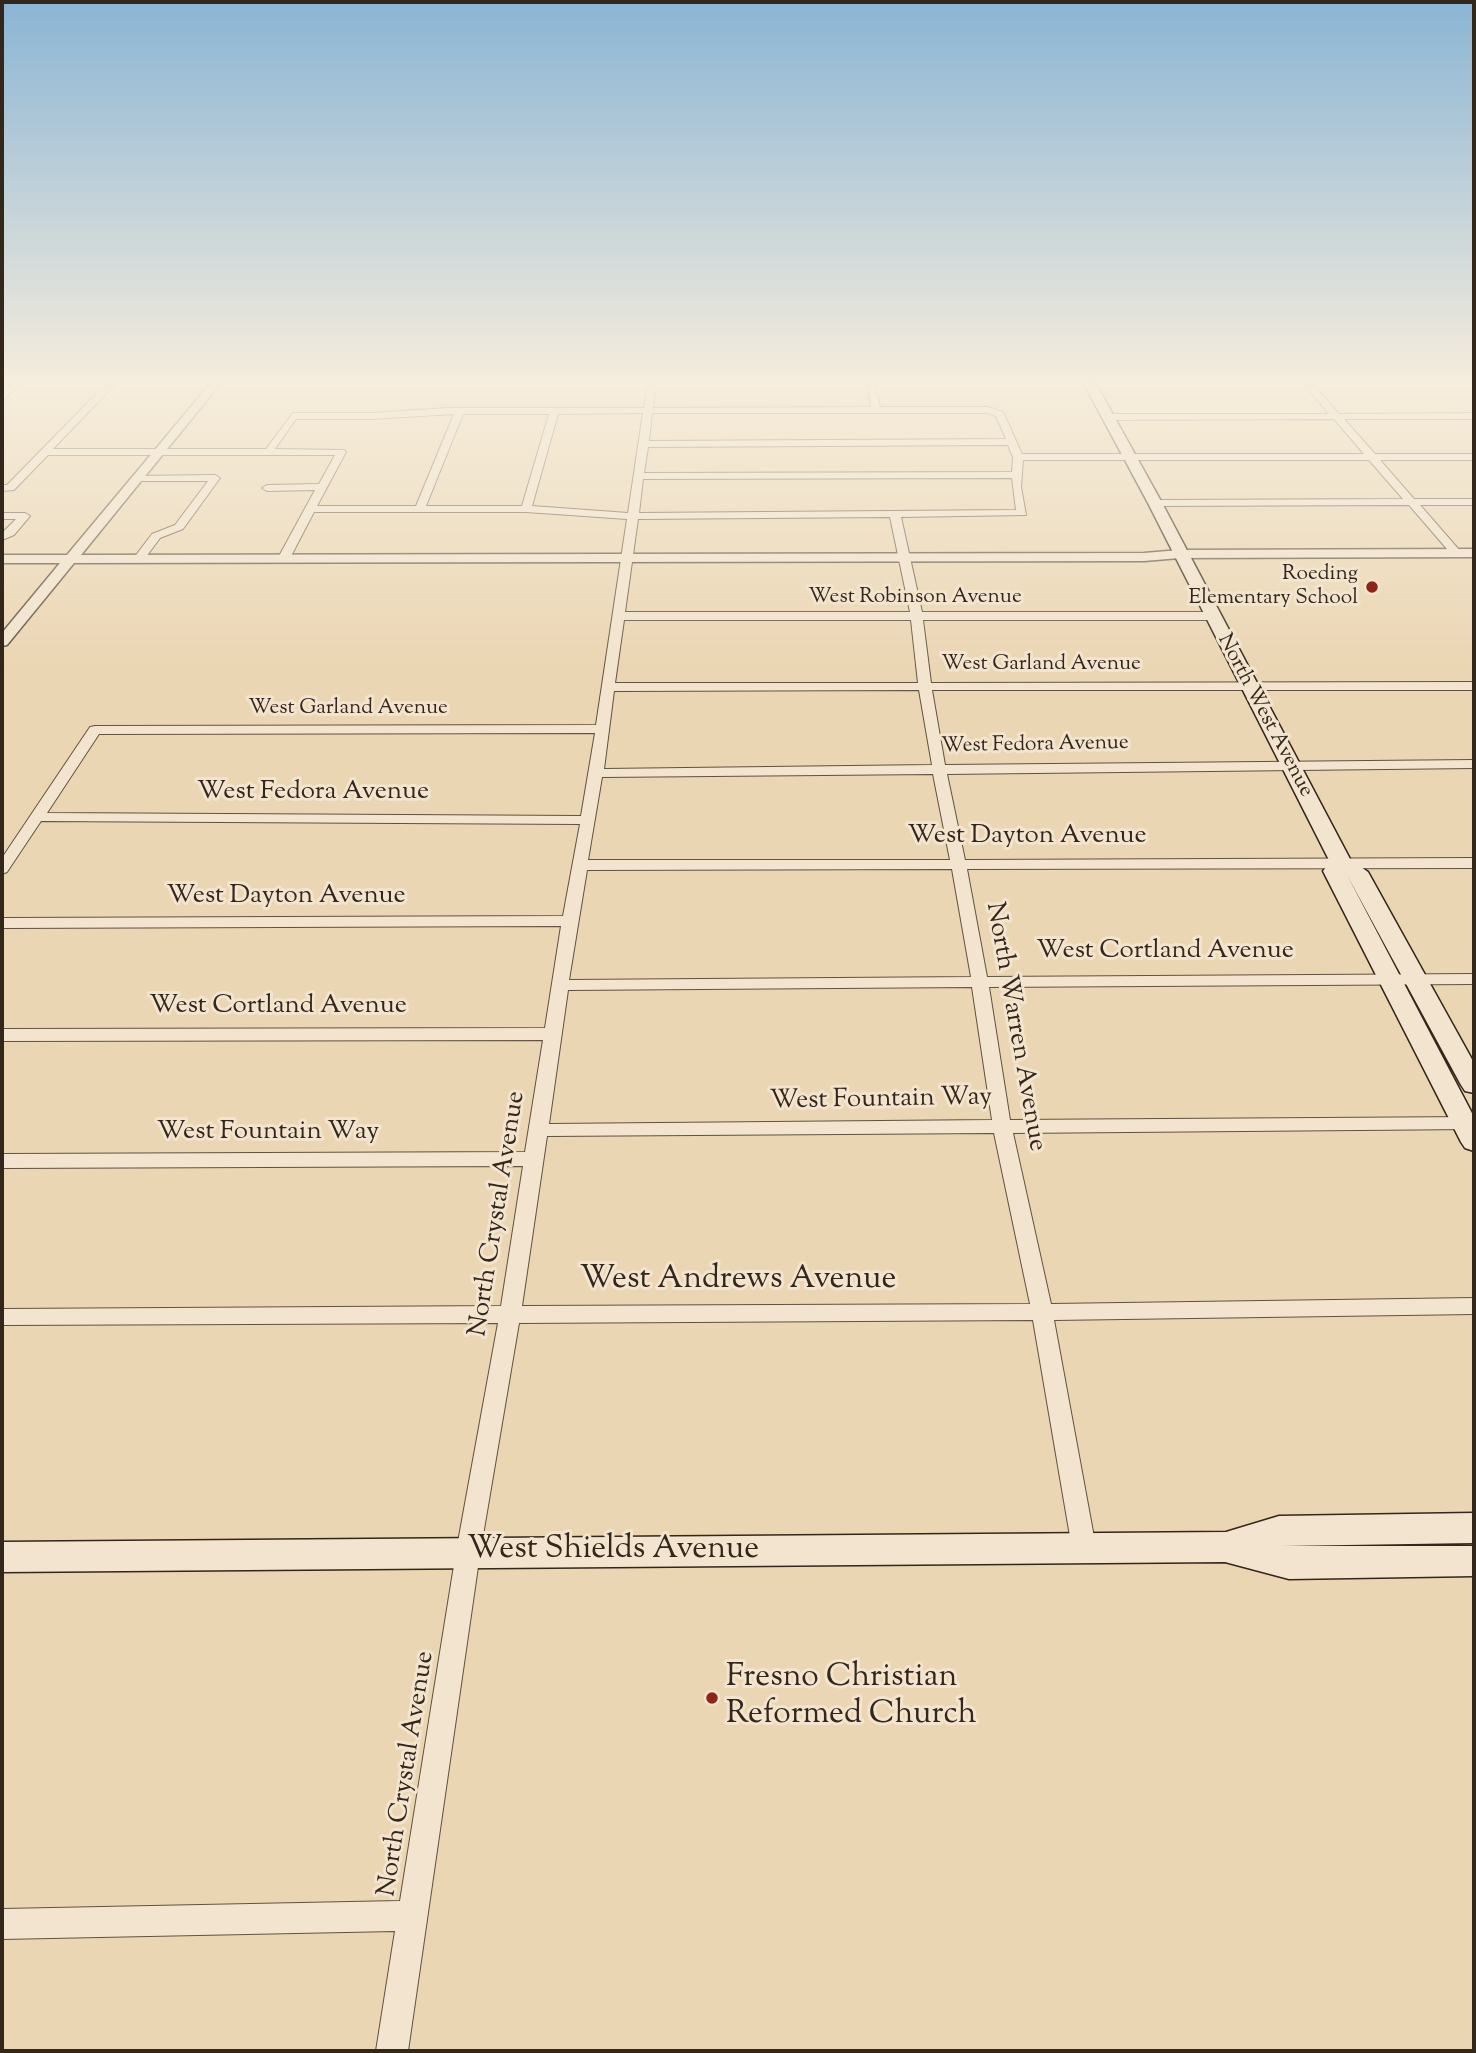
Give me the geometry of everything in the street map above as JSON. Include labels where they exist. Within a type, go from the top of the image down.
[{"type":"main road","name":"North West Avenue","points":[[1142,480],[1341,863],[1334,871],[1402,979],[1474,1085]]},
{"type":"main road","name":"North West Avenue","points":[[1402,979],[1471,1129]]},
{"type":"main road","name":"West Shields Avenue","points":[[1225,1548],[1279,1531],[1474,1528]]},
{"type":"main road","name":"West Shields Avenue","points":[[2,1557],[1225,1548],[1289,1563],[1474,1561]]},
{"type":"street","points":[[2,642],[136,480]]},
{"type":"street","points":[[139,559],[156,536],[179,527],[214,480]]},
{"type":"street","points":[[284,558],[326,480]]},
{"type":"street","points":[[420,509],[432,480]]},
{"type":"street","points":[[526,509],[534,480]]},
{"type":"street","name":"North Crystal Avenue","points":[[392,2051],[468,1553],[510,1315],[570,921],[596,773],[628,557],[637,480]]},
{"type":"street","points":[[311,509],[526,509],[632,516],[1022,513],[1017,480]]},
{"type":"street","points":[[1393,480],[1457,554]]},
{"type":"street","points":[[267,488],[322,487]]},
{"type":"street","points":[[1155,503],[1474,502]]},
{"type":"street","name":"North Warren Avenue","points":[[895,514],[917,618],[939,768],[970,919],[1002,1126],[1042,1312],[1084,1548]]},
{"type":"street","points":[[2,516],[25,516],[10,533],[2,537]]},
{"type":"street","points":[[2,559],[1144,557],[1180,554],[1474,553]]},
{"type":"street","name":"West Robinson Avenue","points":[[618,616],[1212,616]]},
{"type":"street","name":"West Garland Avenue","points":[[607,687],[1474,686]]},
{"type":"street","name":"West Garland Avenue","points":[[37,817],[95,730],[601,729]]},
{"type":"street","name":"West Fedora Avenue","points":[[596,773],[1474,764]]},
{"type":"street","points":[[2,869],[37,817]]},
{"type":"street","name":"West Fedora Avenue","points":[[37,817],[588,820]]},
{"type":"street","name":"West Dayton Avenue","points":[[580,865],[1474,863]]},
{"type":"street","name":"West Dayton Avenue","points":[[2,923],[570,921]]},
{"type":"street","name":"West Cortland Avenue","points":[[562,985],[978,980],[1474,979]]},
{"type":"street","name":"West Cortland Avenue","points":[[2,1035],[554,1034]]},
{"type":"street","name":"West Fountain Way","points":[[540,1130],[1002,1126],[1471,1129]]},
{"type":"street","name":"West Fountain Way","points":[[2,1161],[535,1159]]},
{"type":"street","name":"West Andrews Avenue","points":[[2,1317],[1042,1312],[1474,1306]]},
{"type":"street","points":[[2,1924],[413,1916]]},
{"type":"place","name":"Roeding Elementary School","points":[[1372,587]]},
{"type":"place","name":"Fresno Christian Reformed Church","points":[[712,1698]]}]
